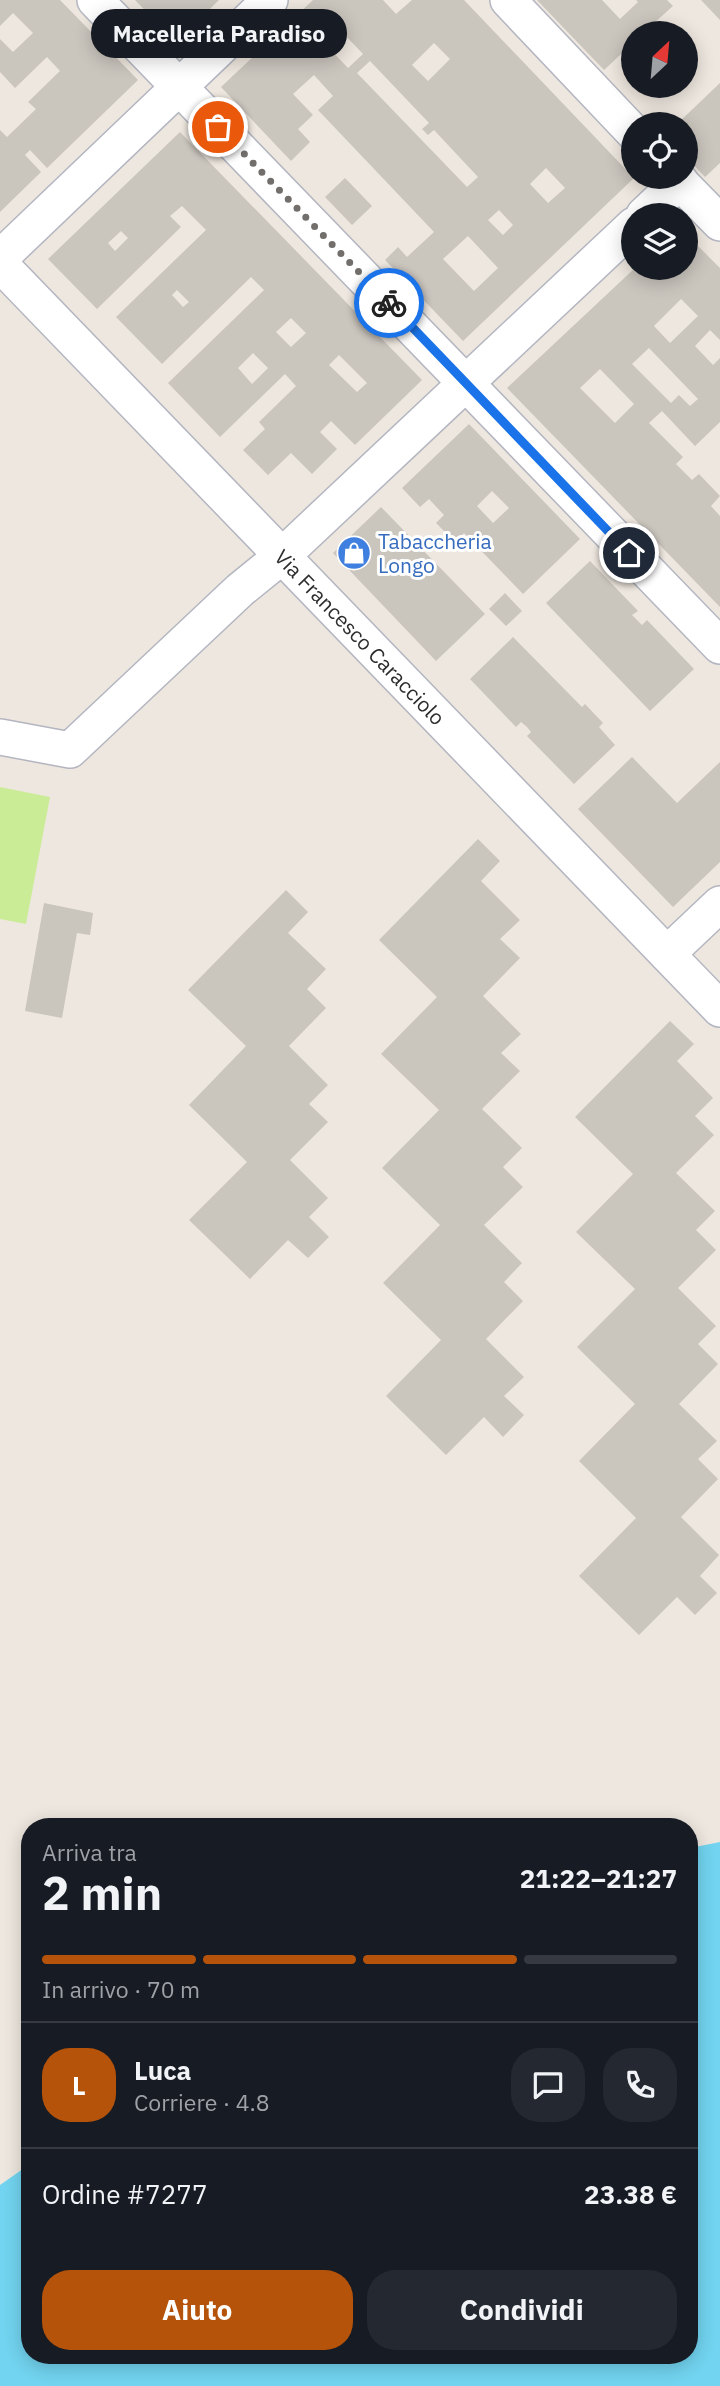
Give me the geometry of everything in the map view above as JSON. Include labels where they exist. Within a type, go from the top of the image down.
[{"type":"street","points":[[95,0],[720,646]]},
{"type":"street","points":[[2,268],[179,87],[270,0]]},
{"type":"street","points":[[508,0],[621,118]]},
{"type":"street","points":[[655,203],[669,189]]},
{"type":"street","points":[[692,189],[715,206]]},
{"type":"street","points":[[0,737],[70,750],[240,590],[282,556],[621,237]]},
{"type":"street","name":"Via Francesco Caracciolo","points":[[2,268],[720,1009]]},
{"type":"street","points":[[667,954],[720,904]]},
{"type":"green space","points":[[0,787],[50,797],[26,924],[0,919]]},
{"type":"water","points":[[720,1842],[720,2386],[0,2386],[0,2185],[21,2170],[21,2364],[698,2364],[698,1846]]},
{"type":"building","points":[[0,0],[60,0],[138,80],[47,168],[30,150],[25,155],[41,172],[0,212],[0,130],[7,137],[36,109],[28,102],[60,71],[47,57],[15,88],[0,72],[0,39],[13,52],[33,33],[13,13],[0,26]]},
{"type":"building","points":[[135,0],[219,0],[176,42]]},
{"type":"building","points":[[313,0],[383,0],[396,14],[412,0],[464,0],[621,164],[622,189],[463,341],[385,260],[398,247],[407,257],[434,232],[318,110],[333,96],[314,75],[293,94],[313,115],[298,129],[310,142],[291,161],[221,87]],"holes":[[[344,34],[363,54],[348,68],[329,48]],[[434,43],[450,59],[428,81],[412,65]],[[370,61],[429,123],[422,129],[428,135],[434,130],[478,177],[467,187],[357,73]],[[546,168],[565,188],[548,203],[530,184]],[[499,210],[513,225],[503,235],[488,220]],[[468,236],[498,268],[474,291],[443,259]]]},
{"type":"building","points":[[537,0],[602,0],[620,19],[638,2],[636,0],[667,0],[673,6],[656,21],[621,21],[621,54],[604,70]]},
{"type":"building","points":[[701,0],[720,0],[720,20]]},
{"type":"building","points":[[720,83],[720,163],[705,177],[698,170],[698,112],[690,112]]},
{"type":"building","points":[[180,132],[422,380],[355,445],[331,421],[320,432],[337,449],[312,474],[291,453],[268,475],[243,450],[265,429],[259,422],[296,386],[285,374],[220,437],[168,383],[264,290],[251,277],[162,364],[116,317],[206,230],[182,206],[170,216],[181,227],[97,309],[48,259]],"holes":[[[121,231],[128,238],[115,251],[108,243]],[[177,290],[189,302],[183,307],[172,295]],[[291,318],[306,333],[291,347],[276,332]],[[253,353],[268,368],[252,384],[238,368]],[[339,355],[367,383],[357,392],[329,365]]]},
{"type":"building","points":[[345,178],[372,206],[352,225],[325,197]]},
{"type":"building","points":[[698,246],[720,268],[720,340],[710,330],[695,346],[713,365],[720,358],[720,422],[695,446],[662,411],[649,423],[683,457],[676,464],[692,480],[699,474],[720,496],[711,506],[720,516],[720,607],[507,388],[622,280],[698,280]],"holes":[[[681,299],[698,316],[670,343],[654,326]],[[649,348],[698,399],[690,406],[679,395],[671,403],[632,364]],[[600,369],[634,404],[615,423],[580,388]]]},
{"type":"building","points":[[469,424],[580,539],[523,594],[464,533],[455,542],[436,523],[444,515],[429,499],[420,507],[402,488]],"holes":[[[492,491],[509,508],[493,523],[477,506]]]},
{"type":"building","points":[[381,507],[485,614],[436,661],[333,553]]},
{"type":"building","points":[[590,561],[638,611],[632,615],[642,625],[647,620],[694,669],[650,711],[546,603]]},
{"type":"building","points":[[505,593],[522,611],[506,626],[489,609]]},
{"type":"building","points":[[513,637],[582,707],[585,704],[603,723],[599,727],[615,745],[574,784],[527,736],[531,732],[527,727],[521,722],[516,727],[470,679]]},
{"type":"building","points":[[632,757],[677,803],[720,762],[720,862],[673,907],[578,809]]},
{"type":"building","points":[[478,839],[500,861],[481,881],[520,920],[500,939],[520,958],[483,996],[521,1034],[501,1053],[520,1071],[482,1109],[522,1148],[503,1167],[523,1187],[484,1225],[522,1263],[504,1282],[523,1301],[486,1339],[524,1377],[504,1396],[524,1415],[503,1437],[484,1417],[446,1455],[386,1396],[441,1340],[383,1283],[440,1225],[382,1168],[439,1110],[381,1054],[437,997],[379,940]]},
{"type":"building","points":[[286,890],[308,912],[288,933],[326,969],[307,989],[326,1008],[289,1046],[328,1085],[309,1104],[328,1122],[290,1160],[328,1198],[309,1217],[329,1237],[308,1258],[288,1240],[250,1279],[189,1220],[247,1162],[189,1105],[246,1046],[188,990]]},
{"type":"building","points":[[44,903],[93,913],[90,935],[77,933],[62,1018],[25,1011]]},
{"type":"building","points":[[670,1021],[694,1044],[677,1061],[713,1098],[695,1116],[714,1135],[676,1173],[715,1211],[696,1230],[716,1250],[678,1288],[716,1326],[698,1344],[718,1364],[679,1404],[717,1441],[698,1459],[718,1479],[681,1517],[719,1555],[700,1576],[717,1593],[695,1615],[677,1597],[639,1635],[579,1576],[636,1518],[579,1461],[635,1404],[577,1347],[635,1289],[576,1232],[633,1174],[575,1117]]},
{"type":"way so far","points":[[218,127],[389,303]]},
{"type":"place","name":"Macelleria Paradiso","points":[[218,127]]},
{"type":"place","name":"Tabaccheria Longo","points":[[354,553]]},
{"type":"route","points":[[389,303],[629,553]]}]
